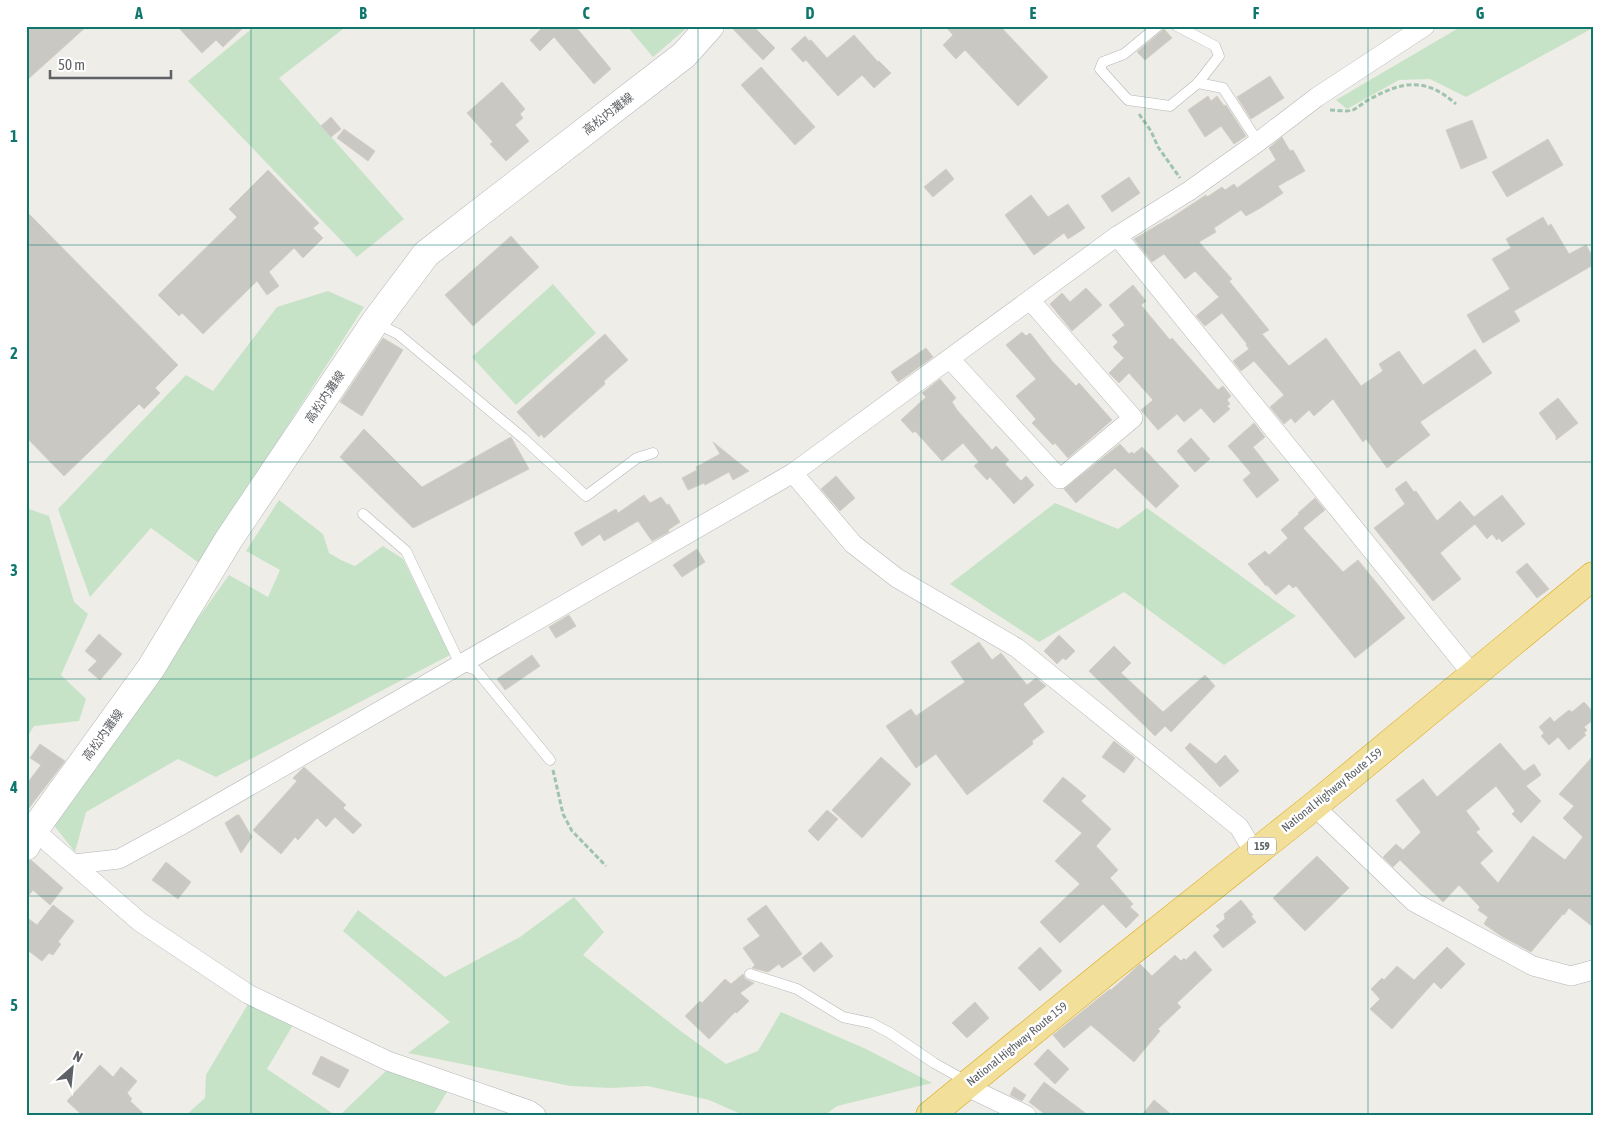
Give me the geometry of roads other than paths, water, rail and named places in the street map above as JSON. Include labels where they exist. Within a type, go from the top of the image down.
[{"type":"highway","name":"National Highway Route 159","points":[[930,1115],[1254,852],[1314,806],[1593,576]]},
{"type":"main road","name":"高松内灘線","points":[[30,838],[152,668],[229,539],[375,322],[426,254],[684,55],[710,26]]},
{"type":"street","points":[[74,864],[120,858],[178,827],[793,473],[1117,236],[1189,191],[1317,97],[1425,26]]},
{"type":"street","points":[[1117,236],[1473,675]]},
{"type":"street","points":[[950,358],[1060,479],[1133,418],[1030,300]]},
{"type":"street","points":[[793,473],[853,544],[897,578],[1017,648],[1239,828],[1254,852]]},
{"type":"street","points":[[1314,806],[1414,902],[1533,966],[1571,976],[1593,970]]},
{"type":"street","points":[[30,838],[74,864],[140,922],[248,994],[388,1061],[529,1110],[536,1115]]},
{"type":"street","points":[[967,1084],[1026,1115]]},
{"type":"lane","points":[[1158,26],[1124,54],[1103,62],[1100,69],[1128,100],[1170,106],[1198,83],[1219,56],[1216,46],[1177,26]]},
{"type":"lane","points":[[1198,83],[1223,88],[1258,142]]},
{"type":"lane","points":[[375,322],[398,334],[523,438],[586,496],[637,458],[653,452]]},
{"type":"lane","points":[[363,514],[406,551],[460,664],[476,670],[550,760]]},
{"type":"lane","points":[[750,974],[797,989],[843,1017],[871,1023],[890,1033],[934,1064],[967,1084]]}]
